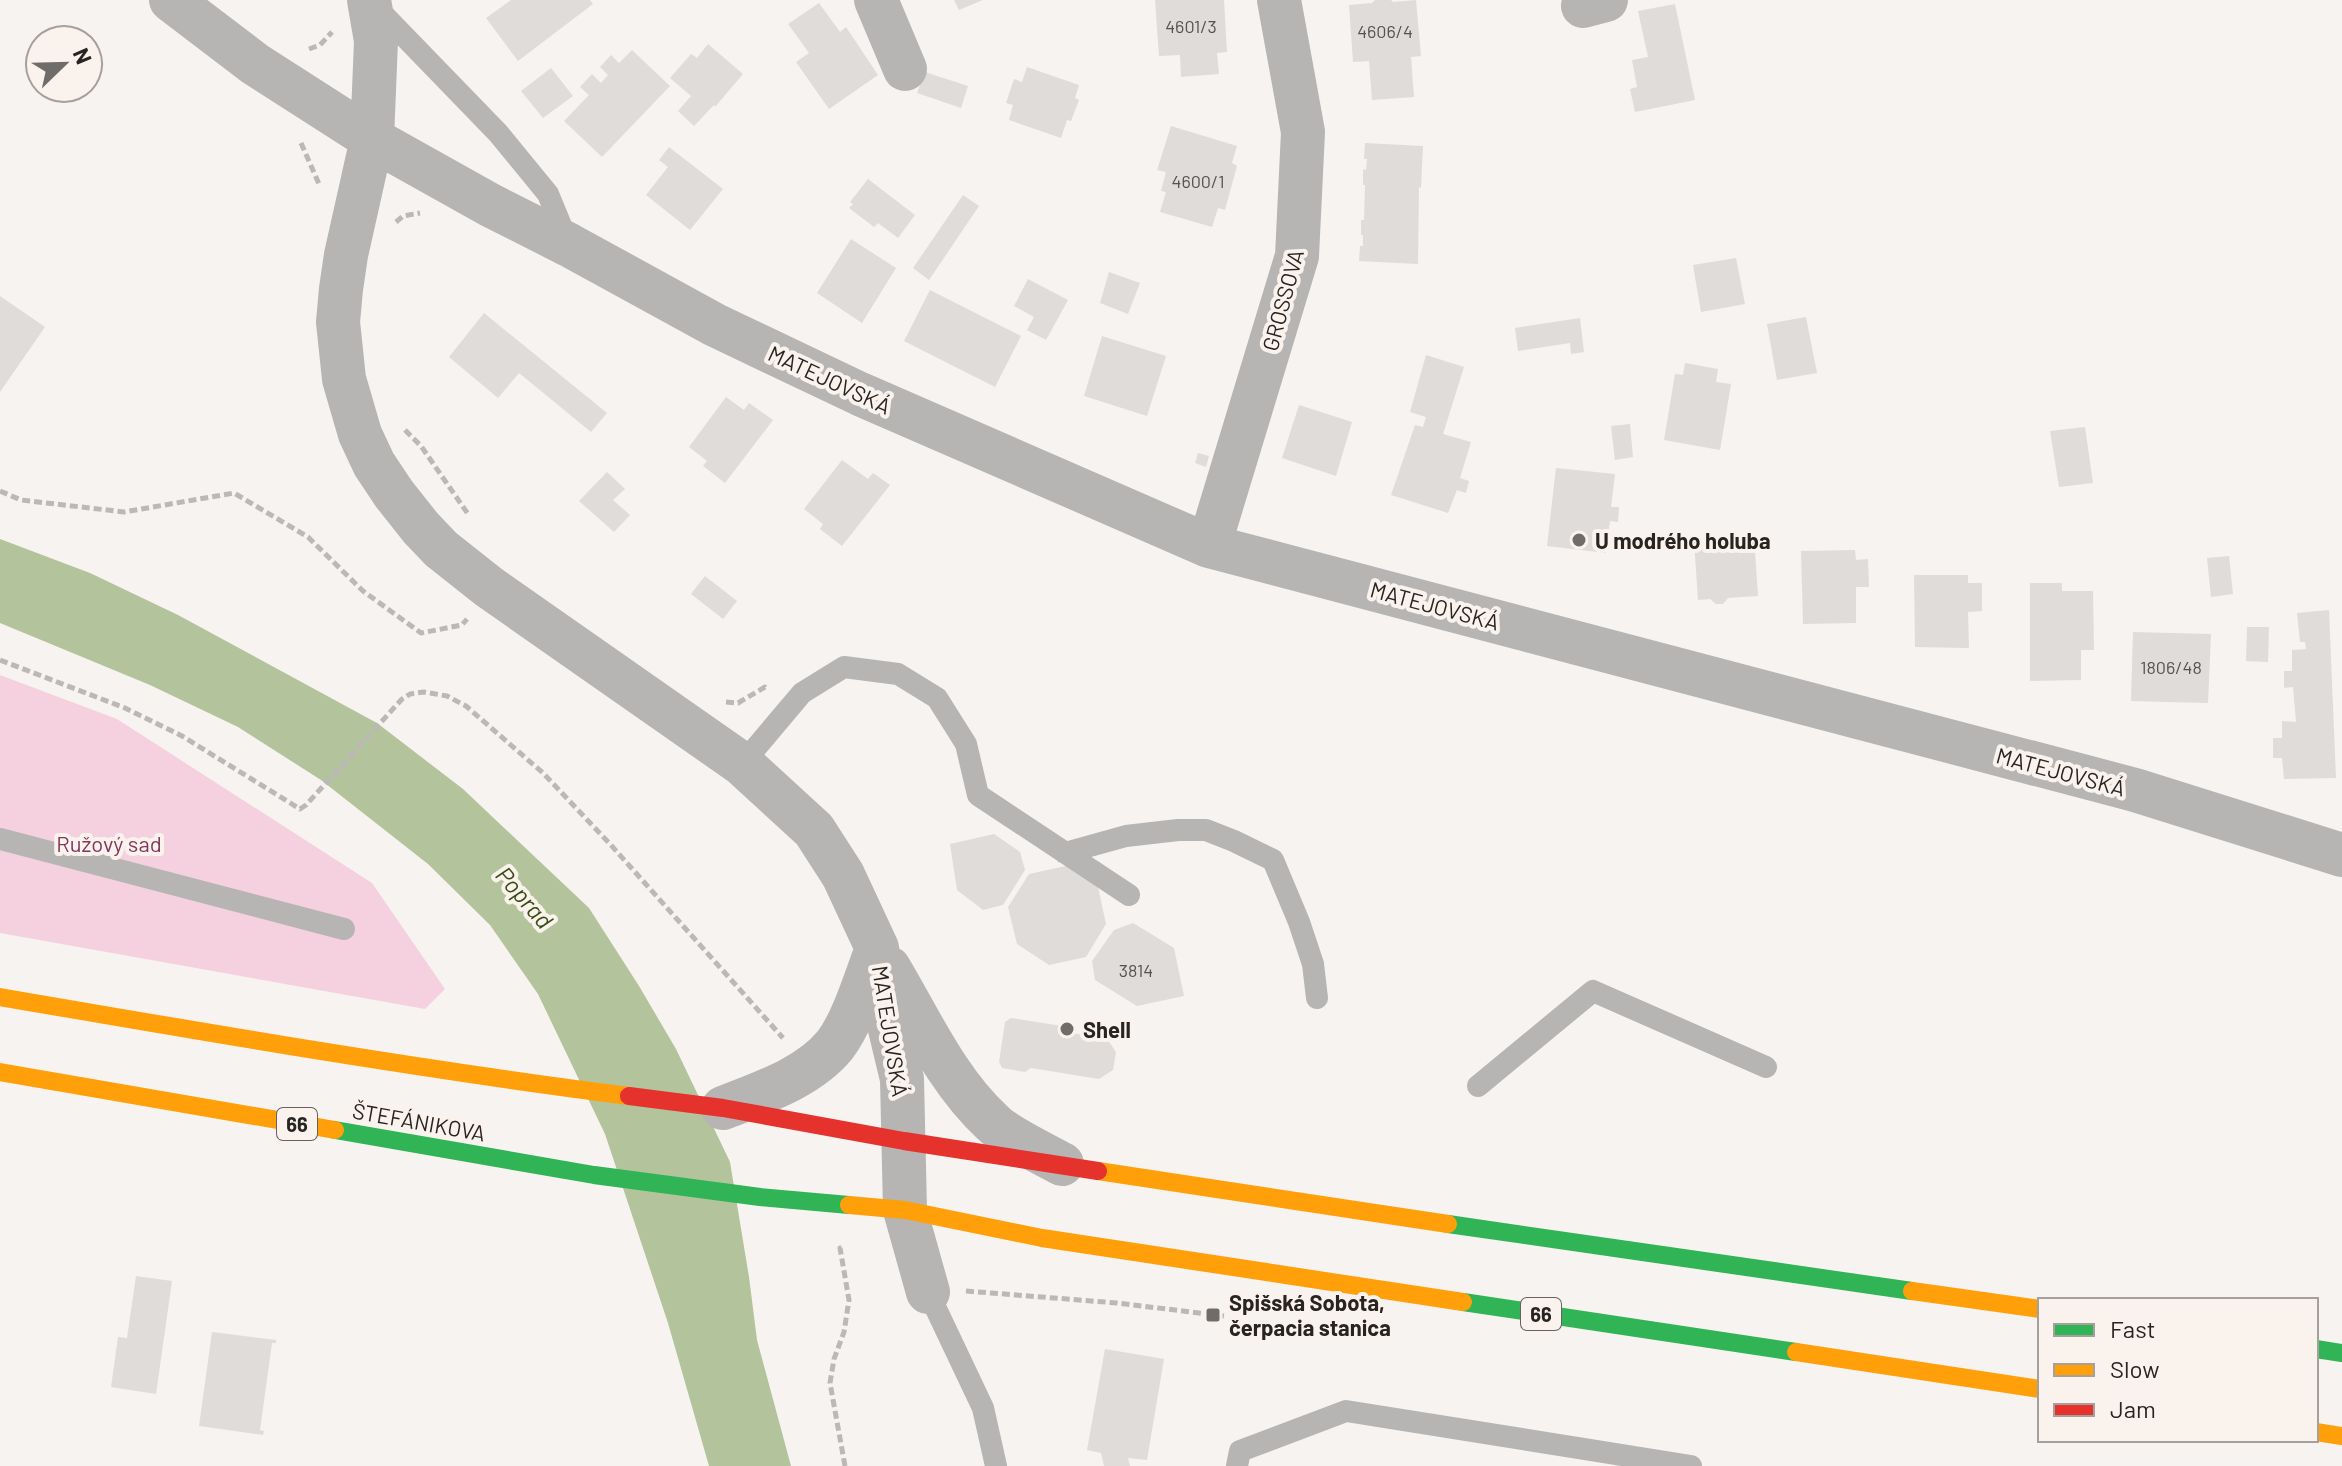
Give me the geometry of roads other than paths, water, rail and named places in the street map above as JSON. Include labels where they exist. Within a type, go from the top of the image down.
[{"type":"main road","points":[[0,997],[557,1087],[723,1108],[904,1141],[1364,1212],[2038,1309]]},
{"type":"main road","name":"ŠTEFÁNIKOVA","points":[[0,1072],[594,1175],[760,1197],[905,1210]]},
{"type":"main road","name":"66","points":[[905,1210],[1042,1238],[2038,1389]]},
{"type":"main road","points":[[2318,1349],[2342,1353]]},
{"type":"main road","points":[[2318,1432],[2342,1436]]},
{"type":"street","name":"MATEJOVSKÁ","points":[[171,0],[255,64],[372,139],[715,325],[860,394],[1209,546],[2135,790],[2342,855]]},
{"type":"street","name":"MATEJOVSKÁ","points":[[370,0],[376,41],[372,139],[341,289],[338,322],[340,353],[350,404],[360,434],[374,464],[394,494],[441,549],[489,587],[742,764],[814,830],[843,875],[877,948],[884,1004],[902,1079],[905,1210],[928,1292]]},
{"type":"street","points":[[876,0],[905,69]]},
{"type":"street","name":"GROSSOVA","points":[[1209,546],[1297,256],[1303,132],[1279,0]]},
{"type":"street","points":[[723,1108],[808,1070],[835,1044],[854,1009],[877,948]]},
{"type":"street","points":[[877,948],[960,1086],[994,1125],[1062,1164]]},
{"type":"lane","points":[[370,0],[498,133],[548,194],[569,245]]},
{"type":"lane","points":[[742,764],[802,693],[844,667],[898,674],[937,698],[966,744],[978,795],[1129,895]]},
{"type":"lane","points":[[1065,853],[1126,836],[1206,830],[1273,860],[1309,950],[1317,998]]},
{"type":"lane","points":[[0,839],[344,929]]},
{"type":"lane","points":[[1478,1086],[1593,991],[1766,1067]]},
{"type":"lane","points":[[928,1292],[983,1408],[996,1466]]},
{"type":"lane","points":[[1237,1466],[1240,1451],[1346,1411],[1691,1466]]},
{"type":"water","name":"Poprad","points":[[0,539],[90,573],[178,615],[377,723],[463,789],[589,908],[676,1049],[730,1162],[757,1340],[791,1466],[709,1466],[668,1323],[605,1134],[538,994],[490,925],[428,864],[321,780],[238,727],[150,685],[0,623]]},
{"type":"place","name":"U modrého holuba","points":[[1579,540]]},
{"type":"place","name":"Shell","points":[[1067,1029]]},
{"type":"place","name":"Spišská Sobota, čerpacia stanica","points":[[1213,1315]]},
{"type":"park label","name":"Ružový sad","points":[[109,843]]}]
